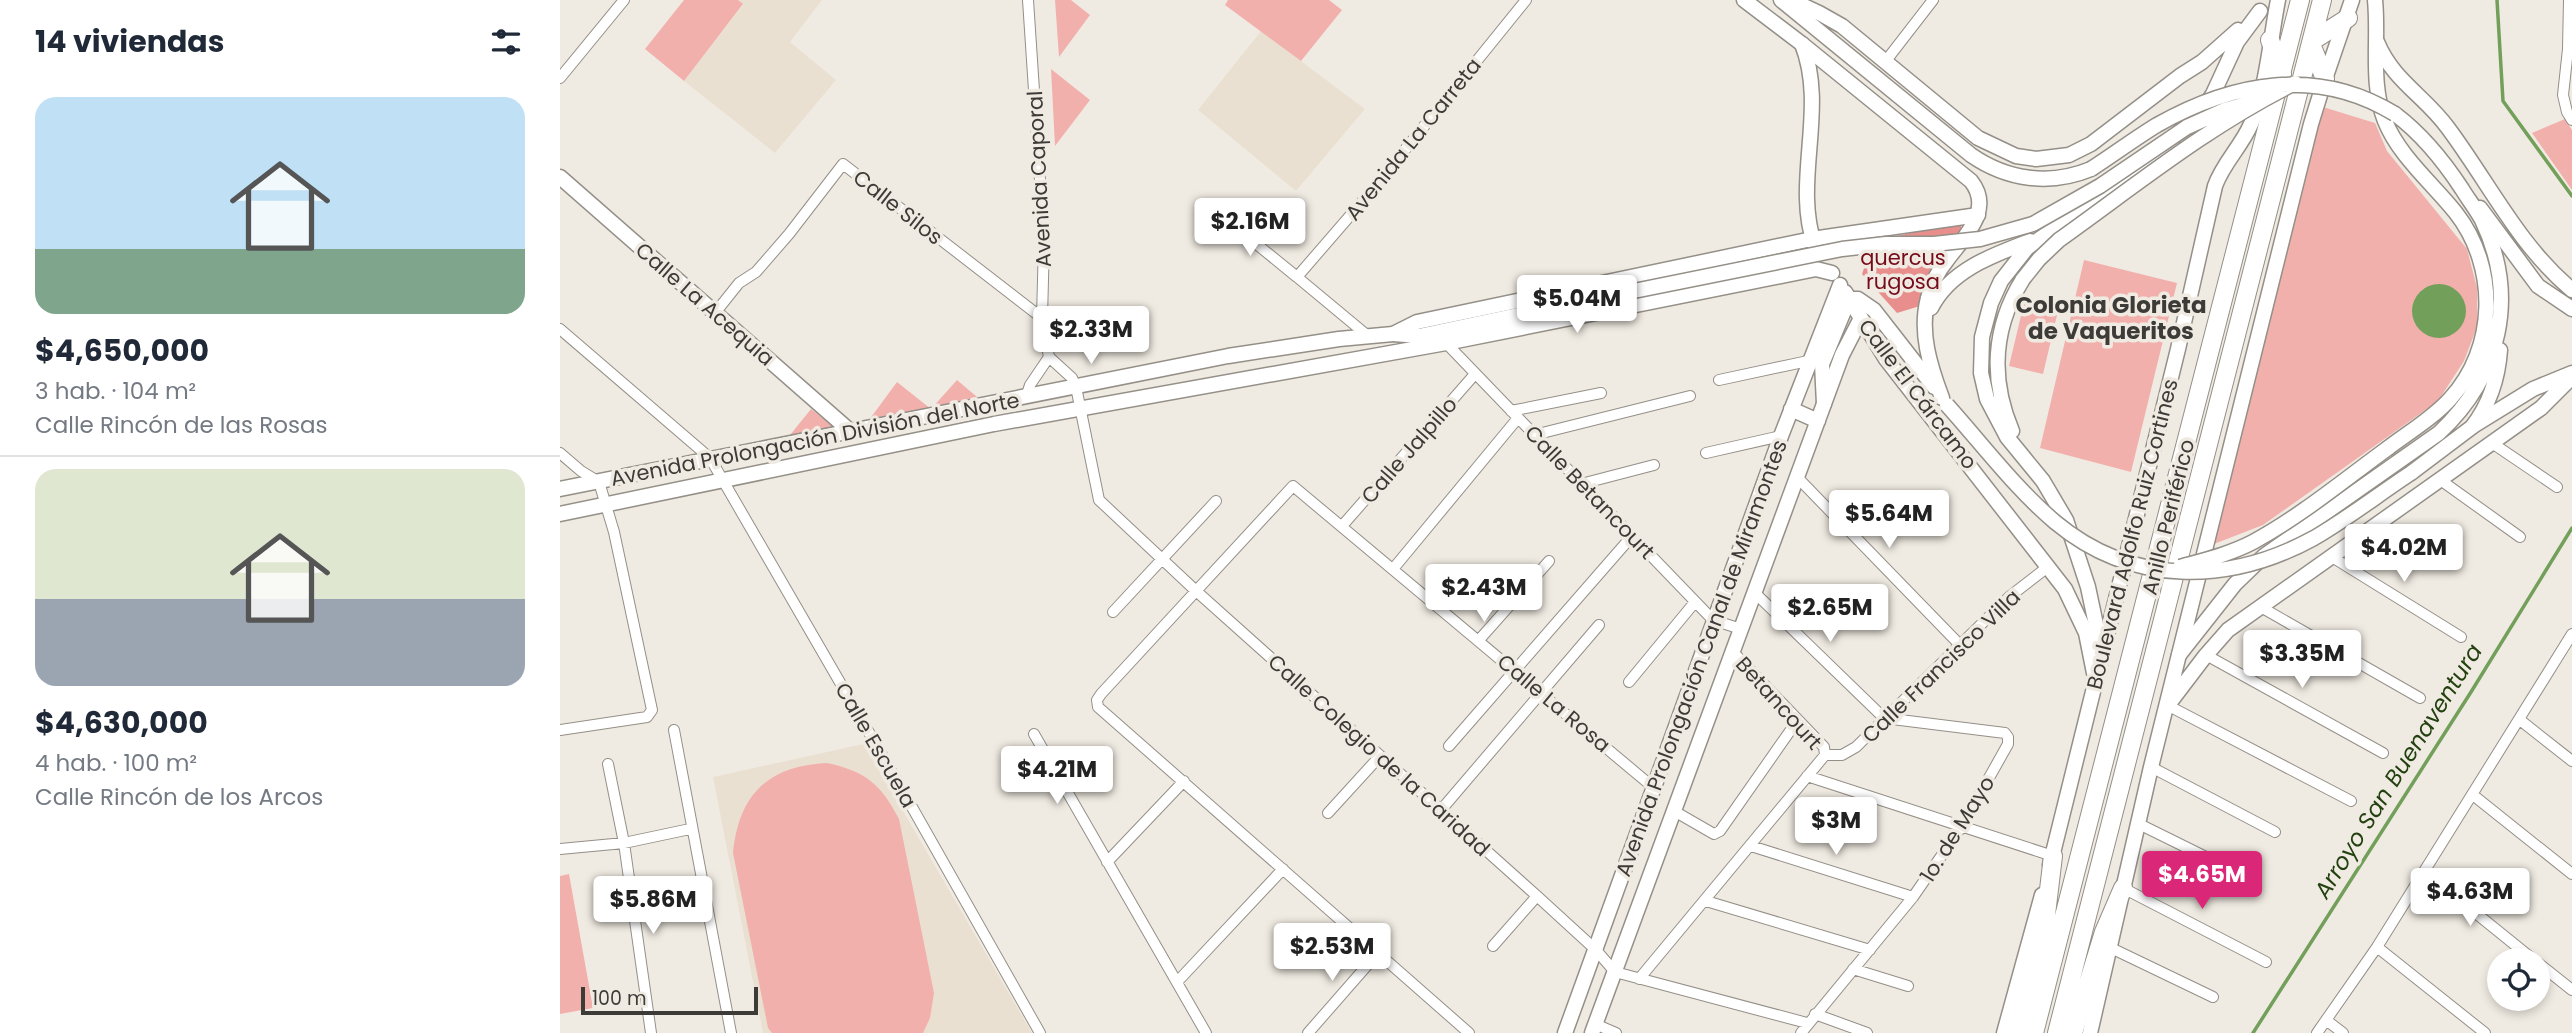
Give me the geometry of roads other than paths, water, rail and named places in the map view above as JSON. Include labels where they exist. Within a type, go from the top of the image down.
[{"type":"highway","name":"Anillo Periférico","points":[[2034,1033],[2288,78],[2300,0]]},
{"type":"highway","name":"Anillo Periférico","points":[[2057,1033],[2322,0]]},
{"type":"highway","points":[[2325,79],[2311,42],[2348,18]]},
{"type":"highway","points":[[2262,95],[2288,78],[2270,40]]},
{"type":"highway","points":[[2020,1033],[2045,923],[2053,856]]},
{"type":"highway","points":[[2073,1033],[2104,932],[2123,888]]},
{"type":"main road","points":[[1744,0],[1971,181],[1980,197],[1978,215],[1935,280],[1926,308],[1924,330],[1929,359],[1945,401]]},
{"type":"main road","points":[[1781,0],[1971,155],[1988,166],[2020,177],[2044,179],[2070,176],[2091,169],[2155,127],[2201,104],[2288,78],[2348,92],[2385,108],[2420,136],[2453,175],[2481,219],[2493,251],[2499,278],[2500,358],[2494,387],[2472,427]]},
{"type":"main road","points":[[1791,0],[1830,19],[1978,138],[2016,156],[2046,159],[2069,155],[2091,145],[2169,84],[2202,62],[2261,4]]},
{"type":"main road","name":"Boulevard Adolfo Ruiz Cortines","points":[[2004,1033],[2053,856],[2178,349],[2215,186],[2225,163],[2252,124],[2262,95],[2278,0]]},
{"type":"main road","points":[[2090,1033],[2137,823],[2325,79],[2353,0]]},
{"type":"main road","points":[[2166,571],[2216,557],[2251,543],[2290,520],[2442,407],[2463,382],[2484,338],[2487,298],[2480,262],[2465,226],[2395,139],[2385,122],[2378,89],[2375,0]]},
{"type":"main road","points":[[2261,4],[2274,22]]},
{"type":"main road","points":[[2102,653],[2088,587],[2066,520],[2051,492],[2003,431],[1987,399],[1981,373],[1980,349],[1987,314],[2001,281],[2016,258],[2038,238],[2168,148],[2189,130],[2210,101],[2237,42],[2261,4]]},
{"type":"main road","points":[[2377,42],[2400,80],[2447,126],[2529,248],[2572,290]]},
{"type":"main road","name":"Calle El Cárcamo","points":[[1802,44],[1812,85],[1808,211],[1812,239],[1820,256],[1886,359],[2065,589],[2080,618],[2090,649],[2095,681]]},
{"type":"main road","points":[[2026,461],[2004,412],[1997,371],[2001,325],[2023,279],[2059,240],[2262,95]]},
{"type":"main road","points":[[1393,334],[1419,336],[1842,249],[1980,239],[2032,224],[2100,186],[2186,127],[2262,95]]},
{"type":"main road","name":"Calle La Acequia","points":[[560,177],[850,431]]},
{"type":"main road","points":[[2462,190],[2499,233],[2538,286],[2572,309]]},
{"type":"main road","name":"Avenida Prolongación División del Norte","points":[[560,489],[1234,355],[1393,334],[1417,322],[1788,243],[1978,215]]},
{"type":"main road","points":[[1924,330],[1934,300],[1957,275],[1991,257],[2038,238]]},
{"type":"main road","points":[[1788,243],[1797,255],[1793,274]]},
{"type":"main road","name":"Avenida Prolongación División del Norte","points":[[560,514],[1081,407],[1446,343],[1816,269],[1836,279]]},
{"type":"main road","name":"Avenida Prolongación Canal de Miramontes","points":[[1565,1033],[1836,279]]},
{"type":"main road","points":[[1824,404],[1822,364],[1849,299],[1858,299],[1874,310],[1945,401],[2033,501],[2082,542],[2106,556],[2135,566],[2166,571],[2203,572],[2233,569],[2266,560],[2315,537],[2411,473],[2472,427],[2533,389],[2572,375]]},
{"type":"main road","points":[[2179,654],[2235,584],[2264,556],[2439,433],[2449,423],[2482,380],[2496,343],[2500,317]]},
{"type":"main road","name":"Avenida Prolongación Canal de Miramontes","points":[[1593,1029],[1842,355],[1861,318]]},
{"type":"main road","points":[[1234,355],[1236,367],[1243,379]]},
{"type":"main road","points":[[1227,382],[1232,375],[1234,355]]},
{"type":"main road","points":[[2167,705],[2228,630],[2541,408],[2572,375]]},
{"type":"main road","points":[[1020,419],[1012,410],[1022,398]]},
{"type":"main road","points":[[992,404],[1000,412],[999,419],[994,424]]},
{"type":"main road","points":[[1791,409],[1818,421]]},
{"type":"street","points":[[560,78],[624,0]]},
{"type":"street","name":"Avenida Caporal","points":[[1028,0],[1044,228],[1042,318],[1049,357]]},
{"type":"street","name":"Avenida La Carreta","points":[[1297,277],[1374,188],[1526,0]]},
{"type":"street","points":[[1885,62],[1933,0]]},
{"type":"street","points":[[2568,0],[2569,79],[2563,95],[2572,120]]},
{"type":"street","name":"Calle Silos","points":[[715,313],[739,283],[757,272],[843,164],[1042,318]]},
{"type":"street","points":[[1222,216],[1368,336]]},
{"type":"street","points":[[560,329],[710,458]]},
{"type":"street","name":"Calle Betancourt","points":[[1446,343],[1713,620],[1741,629]]},
{"type":"street","points":[[1022,398],[1049,357],[1072,378],[1076,387]]},
{"type":"street","points":[[1719,380],[1808,361]]},
{"type":"street","name":"Calle Jalpillo","points":[[1342,526],[1475,374]]},
{"type":"street","name":"Calle Colegio de la Caridad","points":[[1076,387],[1099,500],[1195,590],[1538,896],[1597,950],[1615,972]]},
{"type":"street","points":[[1393,569],[1515,415],[1601,393]]},
{"type":"street","points":[[1534,435],[1690,396]]},
{"type":"street","points":[[1706,453],[1781,436]]},
{"type":"street","points":[[2492,443],[2557,486]]},
{"type":"street","points":[[560,453],[599,482],[607,506],[652,710],[647,716],[560,730]]},
{"type":"street","name":"Calle Escuela","points":[[710,458],[1040,1033]]},
{"type":"street","points":[[1581,484],[1654,465]]},
{"type":"street","points":[[1797,477],[1959,645]]},
{"type":"street","points":[[2439,479],[2520,537]]},
{"type":"street","name":"Calle La Rosa","points":[[1195,590],[1293,486],[1654,788]]},
{"type":"street","points":[[1113,612],[1216,501]]},
{"type":"street","points":[[1449,746],[1632,536]]},
{"type":"street","points":[[2332,556],[2460,638]]},
{"type":"street","points":[[1479,640],[1549,561]]},
{"type":"street","name":"Calle Francisco Villa","points":[[1825,755],[1842,755],[1856,747],[2009,597],[2049,566]]},
{"type":"street","points":[[1195,590],[1101,694],[1097,700],[1098,707],[1469,1033]]},
{"type":"street","points":[[1755,593],[1884,718]]},
{"type":"street","points":[[1629,682],[1695,602]]},
{"type":"street","points":[[2259,606],[2420,698]]},
{"type":"street","points":[[1441,810],[1599,625]]},
{"type":"street","points":[[2317,1033],[2377,947],[2520,720],[2569,649],[2572,634]]},
{"type":"street","name":"Betancourt","points":[[1733,652],[1824,747],[1825,755]]},
{"type":"street","points":[[2206,654],[2384,753]]},
{"type":"street","points":[[2167,705],[2351,801]]},
{"type":"street","name":"1o. de Mayo","points":[[1801,1033],[1913,897],[1962,825],[2008,744],[2005,733],[1884,718]]},
{"type":"street","points":[[2520,720],[2572,761]]},
{"type":"street","points":[[1674,811],[1707,831],[1714,834],[1720,831],[1797,721]]},
{"type":"street","points":[[674,730],[690,829],[731,1033]]},
{"type":"street","points":[[1034,734],[1206,1033]]},
{"type":"street","points":[[1639,979],[1825,755]]},
{"type":"street","points":[[1328,813],[1380,756]]},
{"type":"street","points":[[608,764],[624,843],[651,1033]]},
{"type":"street","points":[[2151,767],[2275,832]]},
{"type":"street","points":[[1807,776],[2053,856]]},
{"type":"street","points":[[1107,862],[1184,781]]},
{"type":"street","points":[[2473,795],[2572,874]]},
{"type":"street","points":[[2137,823],[2228,867]]},
{"type":"street","points":[[560,849],[624,843],[690,829]]},
{"type":"street","points":[[1751,846],[1913,897]]},
{"type":"street","points":[[1177,982],[1283,869]]},
{"type":"street","points":[[2425,872],[2519,948]]},
{"type":"street","points":[[2123,888],[2266,962]]},
{"type":"street","points":[[1493,946],[1538,896]]},
{"type":"street","points":[[1706,901],[1870,950]]},
{"type":"street","points":[[2377,947],[2485,1033]]},
{"type":"street","points":[[2111,948],[2213,997]]},
{"type":"street","points":[[1308,1033],[1378,953]]},
{"type":"street","points":[[1853,969],[1908,986]]},
{"type":"street","points":[[1615,972],[1807,1023]]},
{"type":"street","points":[[2550,973],[2572,990]]},
{"type":"street","points":[[1815,1014],[1867,1033]]},
{"type":"street","points":[[2326,1020],[2343,1033]]},
{"type":"street","points":[[1593,1029],[1616,1033]]},
{"type":"waterway","name":"Arroyo San Buenaventura","points":[[2497,0],[2503,101],[2572,196]]},
{"type":"waterway","name":"Arroyo San Buenaventura","points":[[2253,1033],[2471,692],[2572,528]]},
{"type":"district","name":"Colonia Glorieta de Vaqueritos","points":[[2111,318]]},
{"type":"park label","name":"quercus rugosa","points":[[1903,269]]}]
